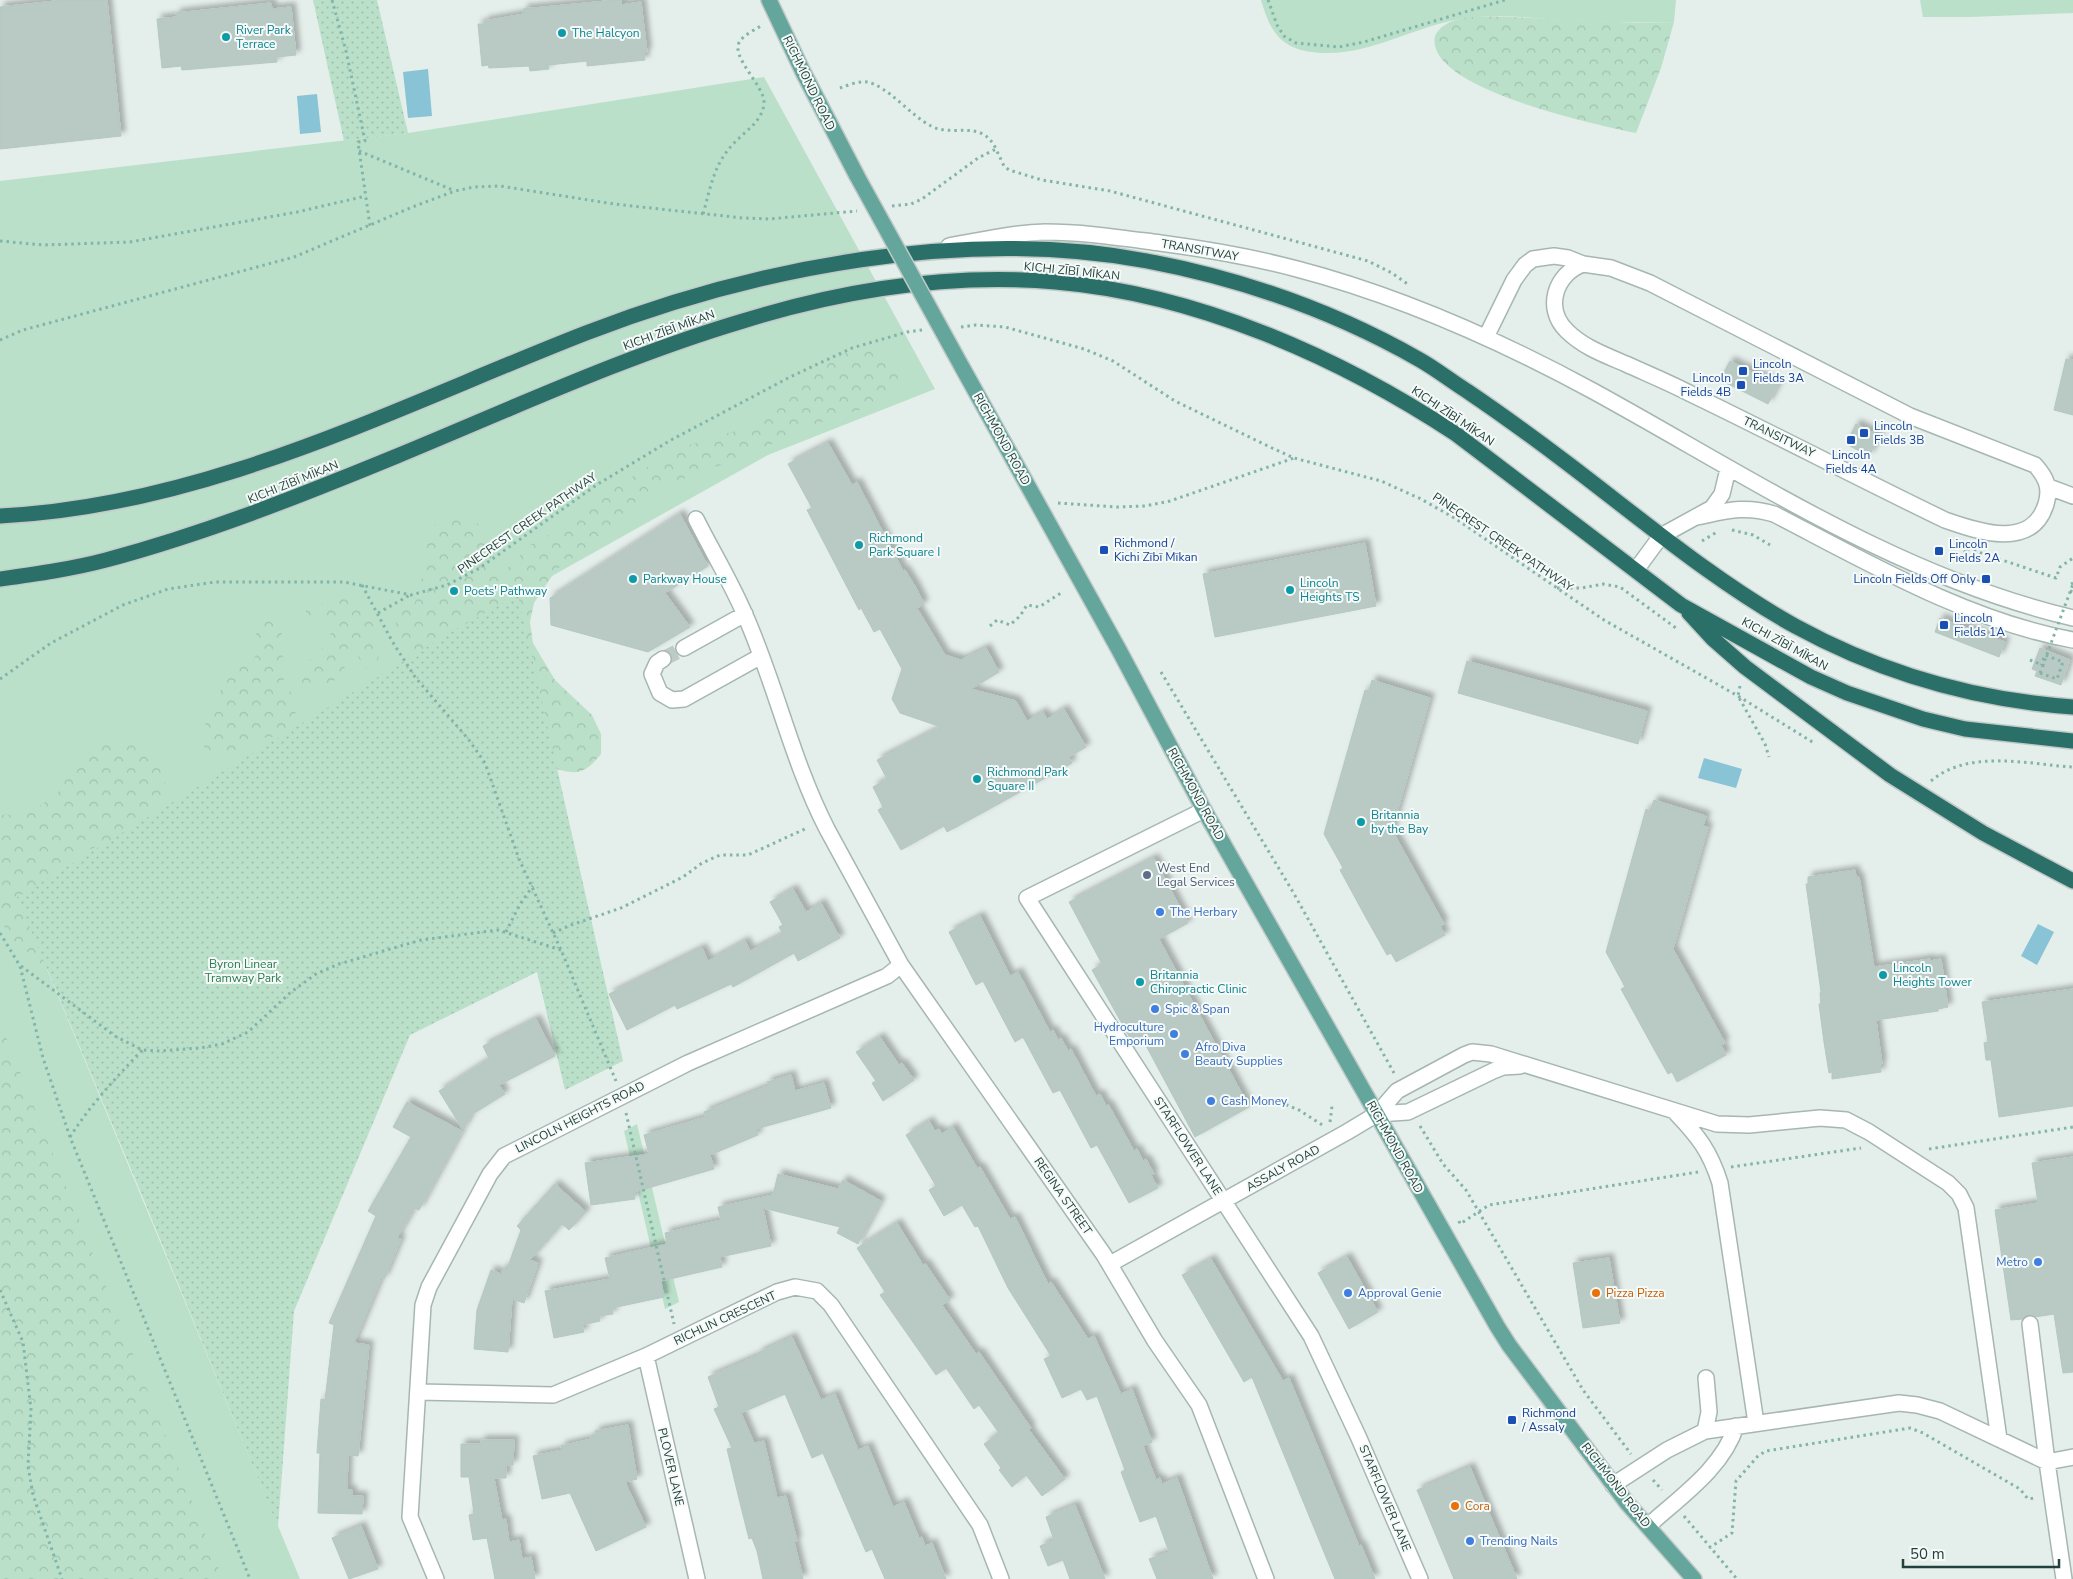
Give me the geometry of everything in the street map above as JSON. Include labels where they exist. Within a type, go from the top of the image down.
[{"type":"highway","name":"KICHI ZĪBĪ MĪKAN","points":[[0,516],[47,512],[124,499],[246,467],[360,426],[589,332],[727,287],[791,273],[902,254],[1012,248],[1078,252],[1146,261],[1235,283],[1340,319],[1423,361],[1530,435],[1661,536],[1734,588],[1784,620],[1846,651],[1917,679],[1950,688],[2072,711]]},
{"type":"highway","name":"KICHI ZĪBĪ MĪKAN","points":[[0,579],[106,560],[235,520],[300,496],[624,362],[745,320],[799,306],[906,285],[982,280],[1057,282],[1135,294],[1212,316],[1304,350],[1354,373],[1421,411],[1456,434],[1681,605],[1778,659],[1847,693],[1923,719],[1965,729],[2073,741]]},
{"type":"highway","points":[[1681,605],[1712,638],[1745,667],[1890,774],[1983,833],[2073,881]]},
{"type":"main road","name":"RICHMOND ROAD","points":[[769,0],[807,81],[857,176],[1119,650],[1204,810],[1452,1249],[1509,1345],[1613,1485],[1694,1579]]},
{"type":"street","name":"TRANSITWAY","points":[[902,254],[997,237],[1044,232],[1102,236],[1178,245],[1238,256],[1320,276],[1402,302],[1486,337],[1594,392],[1822,521],[1909,563],[1984,592],[2073,618]]},
{"type":"street","points":[[1486,337],[1505,297],[1525,265],[1533,259],[1542,256],[1554,256],[1583,264],[1611,268],[1650,283],[1910,416],[2025,460],[2035,465],[2044,474],[2049,487],[2073,496]]},
{"type":"street","name":"TRANSITWAY","points":[[1583,264],[1572,268],[1560,282],[1556,300],[1559,320],[1565,329],[1579,341],[1594,350],[1698,397],[1945,520],[1969,528],[1991,532],[2023,531],[2035,524],[2044,512],[2049,487]]},
{"type":"street","points":[[1636,570],[1661,536],[1712,508],[1722,494],[1728,469]]},
{"type":"street","points":[[1697,517],[1732,509],[1747,508],[1767,512],[1903,581],[1987,615],[2048,635],[2073,640]]},
{"type":"street","name":"REGINA STREET","points":[[696,519],[745,614],[798,762],[827,830],[901,965],[1110,1264],[1155,1341],[1199,1405],[1266,1579]]},
{"type":"street","points":[[684,648],[745,614]]},
{"type":"street","points":[[663,659],[657,663],[652,674],[660,694],[672,700],[684,698],[760,656]]},
{"type":"street","name":"STARFLOWER LANE","points":[[1204,810],[1027,898],[1311,1336],[1358,1436],[1420,1579]]},
{"type":"street","name":"LINCOLN HEIGHTS ROAD","points":[[436,1579],[410,1517],[423,1305],[429,1287],[490,1174],[504,1156],[688,1063],[888,976],[901,965]]},
{"type":"street","points":[[1377,1114],[1397,1091],[1472,1052],[1491,1054],[1536,1067],[1703,1120],[1733,1125],[1837,1118],[1858,1125],[1948,1183],[1959,1194],[1966,1208],[1999,1439]]},
{"type":"street","points":[[1377,1114],[1408,1112],[1503,1067],[1536,1067]]},
{"type":"street","points":[[1673,1110],[1698,1136],[1716,1169],[1723,1202],[1756,1423]]},
{"type":"street","name":"ASSALY ROAD","points":[[1110,1264],[1224,1202],[1377,1114]]},
{"type":"street","name":"RICHLIN CRESCENT","points":[[419,1392],[553,1395],[646,1356],[777,1292],[795,1288],[817,1291],[831,1305],[980,1525],[1001,1579]]},
{"type":"street","points":[[2030,1324],[2046,1462],[2064,1579]]},
{"type":"street","name":"PLOVER LANE","points":[[646,1356],[697,1579]]},
{"type":"street","points":[[1705,1431],[1709,1412],[1706,1378]]},
{"type":"street","points":[[1613,1485],[1674,1446],[1705,1431],[1908,1403],[1940,1412],[2046,1462],[2073,1457]]},
{"type":"street","points":[[1648,1526],[1724,1454],[1736,1426]]},
{"type":"path","points":[[332,0],[346,51],[365,141],[358,142],[370,226]]},
{"type":"path","points":[[1268,0],[1284,36],[1296,43],[1339,47],[1364,42],[1505,0]]},
{"type":"path","points":[[702,214],[716,166],[724,154],[754,125],[762,114],[764,102],[762,94],[738,52],[738,45],[740,40],[777,16]]},
{"type":"path","points":[[840,88],[858,82],[868,82],[893,97],[930,126],[938,129],[967,129],[978,132],[987,136],[996,149]]},
{"type":"path","points":[[360,151],[455,191]]},
{"type":"path","points":[[0,340],[23,330],[294,257],[455,191],[474,187],[500,186],[667,211]]},
{"type":"path","points":[[0,241],[43,245],[130,242],[297,212],[366,196]]},
{"type":"path","name":"PINECREST CREEK PATHWAY","points":[[976,325],[1005,327],[1098,354],[1175,401],[1294,458],[1382,481],[1421,499],[1456,519],[1633,638],[1738,696],[1822,748]]},
{"type":"path","name":"PINECREST CREEK PATHWAY","points":[[0,679],[50,643],[123,605],[168,589],[206,583],[254,581],[344,582],[411,595],[433,590],[461,580],[625,467],[754,396],[852,348],[907,332]]},
{"type":"path","points":[[1037,502],[1117,507],[1145,506],[1170,501],[1242,474],[1294,458]]},
{"type":"path","points":[[1726,530],[1746,532],[1770,545]]},
{"type":"path","points":[[1702,541],[1720,531]]},
{"type":"path","points":[[1963,559],[1966,548],[2056,578],[2060,567],[2073,558]]},
{"type":"path","points":[[1556,588],[1582,588],[1603,584],[1620,587],[1656,611]]},
{"type":"path","points":[[2043,665],[2045,655],[2063,662],[2057,680],[2040,673],[2043,665],[2071,592],[2072,584]]},
{"type":"path","points":[[362,585],[392,641],[415,677],[470,740],[486,764],[514,846],[561,950],[623,1096],[677,1340]]},
{"type":"path","points":[[990,626],[997,620],[1010,625],[1020,616],[1027,605],[1039,607],[1061,593]]},
{"type":"path","points":[[378,613],[411,595]]},
{"type":"path","points":[[2030,660],[2043,665]]},
{"type":"path","points":[[1161,672],[1293,892],[1386,1059]]},
{"type":"path","points":[[1738,696],[1765,744],[1769,757]]},
{"type":"path","points":[[1929,784],[1946,770],[1963,763],[1988,761],[2072,767]]},
{"type":"path","points":[[553,933],[621,908],[683,876],[702,863],[720,856],[748,855],[807,828]]},
{"type":"path","points":[[506,932],[520,904],[533,886]]},
{"type":"path","points":[[20,966],[115,1036],[142,1050],[200,1048],[222,1044],[248,1032],[316,974],[339,964],[421,940],[491,931],[506,932],[561,950]]},
{"type":"path","points":[[0,933],[20,966],[43,1058],[70,1137],[250,1579]]},
{"type":"path","points":[[70,1137],[83,1116],[142,1050]]},
{"type":"path","points":[[1280,1102],[1298,1110],[1326,1127],[1332,1113],[1332,1106]]},
{"type":"path","points":[[1905,1157],[1927,1150],[2073,1127]]},
{"type":"path","points":[[1427,1140],[1443,1164],[1466,1190],[1583,1390],[1642,1467],[1737,1579]]},
{"type":"path","points":[[1455,1216],[1460,1224],[1488,1205],[1498,1203],[1886,1144]]},
{"type":"path","points":[[0,1290],[22,1342],[31,1409],[28,1466],[33,1495],[62,1579]]},
{"type":"path","points":[[1709,1548],[1732,1533],[1736,1481],[1758,1456],[1766,1451],[1910,1428],[1924,1433],[2020,1489],[2028,1498]]},
{"type":"green space","points":[[313,0],[377,0],[408,133],[344,141]]},
{"type":"green space","points":[[1261,0],[1676,0],[1674,22],[1605,22],[1490,16],[1466,18],[1424,28],[1364,48],[1344,52],[1323,53],[1292,47],[1279,37],[1270,24]]},
{"type":"green space","points":[[1920,0],[2073,0],[2073,13],[1923,17]]},
{"type":"green space","points":[[1468,17],[1639,23],[1674,22],[1661,68],[1636,133],[1553,113],[1484,88],[1457,72],[1439,55],[1435,36],[1441,28],[1449,23]]},
{"type":"green space","points":[[764,77],[935,389],[768,455],[518,595],[17,897],[300,1579],[201,1579],[0,1099],[0,181],[408,133]]},
{"type":"green space","points":[[865,347],[884,356],[898,373],[900,382],[896,391],[890,397],[872,406],[833,418],[786,437],[739,461],[709,468],[651,493],[634,503],[582,551],[556,570],[534,603],[530,622],[533,643],[555,680],[592,715],[601,734],[601,754],[584,770],[573,772],[550,767],[423,674],[407,647],[399,640],[395,618],[396,613],[415,603],[422,579],[424,539],[431,527],[447,521],[461,520],[479,524],[484,530],[490,546],[493,569],[503,573],[530,545],[559,529],[586,511],[603,496],[660,459],[692,444],[735,431],[774,408],[788,391],[821,363],[831,357]]},
{"type":"green space","points":[[350,591],[369,614],[373,623],[378,641],[378,661],[364,669],[353,645],[344,655],[347,663],[340,676],[326,687],[312,682],[305,689],[299,689],[296,683],[300,667],[326,644],[333,622],[319,622],[306,618],[306,608],[339,599]]},
{"type":"green space","name":"Byron Linear Tramway Park","points":[[518,595],[623,1061],[565,1090],[537,972],[410,1035],[294,1311],[278,1527],[17,897],[458,628]]},
{"type":"green space","points":[[273,611],[281,618],[284,684],[295,700],[295,720],[277,737],[258,738],[230,753],[214,755],[204,748],[204,730],[207,717],[236,660],[250,665],[257,653],[255,638],[260,620]]},
{"type":"green space","points":[[131,741],[151,751],[157,758],[164,778],[165,796],[159,810],[148,822],[133,831],[69,860],[55,874],[80,997],[13,940],[0,920],[0,815],[28,814],[57,794],[78,756],[109,742]]},
{"type":"green space","points":[[0,1022],[223,1579],[0,1579]]},
{"type":"green space","points":[[637,1124],[679,1302],[665,1309],[624,1131]]},
{"type":"water","points":[[428,69],[432,116],[408,118],[403,72]]},
{"type":"water","points":[[317,94],[321,132],[300,134],[297,96]]},
{"type":"water","points":[[1704,758],[1742,769],[1736,788],[1698,778]]},
{"type":"water","points":[[2038,924],[2054,932],[2037,965],[2021,956]]},
{"type":"building","points":[[65,0],[107,0],[121,136],[0,149],[0,7]]},
{"type":"building","name":"The Halcyon","points":[[621,0],[621,5],[641,2],[647,52],[644,53],[645,60],[587,66],[587,61],[548,65],[549,69],[530,71],[529,66],[489,68],[488,65],[482,66],[478,24],[485,24],[484,21],[524,14],[523,9]]},
{"type":"building","name":"River Park Terrace","points":[[271,3],[272,9],[291,7],[296,55],[277,57],[277,62],[182,70],[181,66],[162,68],[157,19],[177,17],[176,13]]},
{"type":"building","points":[[2066,359],[2073,360],[2073,415],[2054,410]]},
{"type":"building","points":[[1730,361],[1778,385],[1768,404],[1720,380]]},
{"type":"building","points":[[1856,424],[1880,436],[1869,456],[1846,444]]},
{"type":"building","points":[[828,443],[852,485],[857,482],[903,571],[905,570],[915,586],[924,604],[917,608],[945,655],[961,660],[986,648],[999,672],[971,689],[1016,701],[1027,721],[1043,712],[1047,719],[1064,709],[1086,747],[1069,757],[1072,763],[984,812],[947,832],[944,826],[901,850],[878,810],[883,807],[873,787],[887,779],[877,760],[941,727],[900,713],[892,699],[902,669],[880,629],[874,632],[861,608],[859,610],[807,510],[812,508],[788,464]]},
{"type":"building","name":"Parkway House","points":[[680,514],[708,566],[665,593],[690,627],[648,652],[551,625],[550,598]]},
{"type":"building","name":"Lincoln Heights TS","points":[[1365,543],[1376,606],[1215,637],[1203,574]]},
{"type":"building","points":[[1940,618],[2005,642],[1999,657],[1935,632]]},
{"type":"building","points":[[2040,648],[2070,660],[2061,685],[2035,676],[2037,671],[2032,669]]},
{"type":"building","points":[[1467,661],[1647,711],[1638,744],[1458,693]]},
{"type":"building","name":"Britannia by the Bay","points":[[1372,680],[1430,698],[1392,830],[1444,924],[1440,926],[1445,935],[1396,962],[1391,953],[1387,955],[1365,916],[1340,870],[1343,868],[1324,834],[1365,690],[1369,691]]},
{"type":"building","points":[[1654,800],[1706,816],[1703,826],[1708,827],[1673,949],[1725,1043],[1721,1045],[1726,1055],[1677,1082],[1672,1072],[1668,1074],[1621,989],[1625,987],[1606,952],[1646,809],[1650,811]]},
{"type":"building","points":[[1154,858],[1188,923],[1159,939],[1249,1107],[1195,1137],[1144,1042],[1135,1047],[1092,970],[1102,964],[1069,902]]},
{"type":"building","name":"Lincoln Heights Tower","points":[[1855,870],[1856,877],[1859,877],[1874,967],[1941,959],[1948,1007],[1938,1009],[1938,1011],[1876,1020],[1882,1064],[1880,1065],[1881,1072],[1832,1079],[1832,1072],[1829,1073],[1824,1042],[1819,1004],[1821,1004],[1821,992],[1806,884],[1808,884],[1808,877]]},
{"type":"building","points":[[793,889],[806,912],[821,903],[840,938],[798,961],[794,953],[733,987],[731,984],[677,1009],[675,1005],[627,1030],[609,994],[702,948],[708,961],[745,941],[750,951],[783,934],[779,927],[783,925],[770,902]]},
{"type":"building","points":[[980,916],[1010,976],[1018,972],[1050,1032],[1053,1030],[1058,1040],[1061,1038],[1068,1051],[1071,1049],[1096,1096],[1100,1094],[1106,1106],[1108,1104],[1134,1151],[1137,1149],[1143,1161],[1146,1159],[1154,1174],[1151,1175],[1158,1188],[1129,1203],[1097,1145],[1091,1148],[1060,1090],[1053,1093],[1023,1037],[1015,1042],[983,981],[976,985],[949,932]]},
{"type":"building","points":[[2073,989],[2073,1106],[1999,1117],[1991,1060],[1986,1060],[1984,1043],[1988,1042],[1982,1002]]},
{"type":"building","points":[[536,1019],[555,1056],[499,1085],[505,1094],[471,1115],[463,1130],[439,1091],[489,1059],[483,1046]]},
{"type":"building","points":[[880,1037],[899,1065],[902,1063],[914,1080],[883,1101],[872,1083],[876,1081],[856,1052]]},
{"type":"building","points":[[791,1075],[795,1091],[824,1083],[831,1108],[756,1129],[758,1135],[710,1155],[714,1169],[634,1192],[635,1199],[591,1205],[585,1163],[649,1154],[644,1135],[706,1117],[704,1112],[768,1086],[767,1082]]},
{"type":"building","points":[[407,1102],[462,1131],[419,1210],[414,1208],[397,1238],[401,1239],[384,1279],[381,1278],[354,1343],[369,1345],[358,1456],[348,1455],[347,1490],[352,1490],[352,1496],[363,1496],[362,1514],[318,1513],[320,1453],[317,1453],[321,1399],[325,1400],[334,1325],[329,1323],[376,1216],[368,1211],[411,1137],[393,1127]]},
{"type":"building","points":[[929,1121],[935,1131],[939,1129],[942,1134],[953,1127],[977,1168],[980,1167],[1010,1219],[1015,1217],[1048,1284],[1051,1282],[1088,1339],[1094,1336],[1121,1394],[1132,1389],[1152,1442],[1143,1446],[1156,1480],[1160,1478],[1162,1484],[1177,1478],[1213,1579],[1157,1579],[1149,1559],[1169,1552],[1156,1516],[1140,1522],[1121,1472],[1125,1470],[1097,1396],[1087,1400],[1081,1389],[1062,1398],[1044,1359],[1051,1356],[1008,1288],[978,1226],[975,1227],[962,1205],[944,1216],[929,1190],[936,1186],[906,1135]]},
{"type":"building","name":"Metro","points":[[2073,1157],[2073,1372],[2063,1373],[2054,1314],[2035,1317],[2028,1315],[2023,1319],[2011,1320],[1995,1210],[2038,1203],[2032,1163]]},
{"type":"building","points":[[778,1174],[838,1189],[843,1180],[881,1201],[858,1244],[837,1233],[840,1227],[763,1208],[771,1246],[720,1257],[722,1267],[661,1281],[664,1297],[612,1308],[613,1314],[599,1316],[600,1321],[582,1325],[584,1332],[554,1338],[545,1291],[610,1279],[605,1258],[667,1244],[665,1233],[721,1220],[718,1207],[773,1195]]},
{"type":"building","points":[[555,1184],[586,1212],[569,1230],[562,1224],[530,1260],[538,1263],[524,1303],[512,1299],[508,1352],[474,1349],[477,1310],[491,1270],[501,1274],[503,1268],[507,1269],[521,1230],[517,1226]]},
{"type":"building","points":[[897,1223],[923,1265],[925,1263],[950,1300],[942,1305],[976,1354],[979,1352],[1031,1428],[1029,1430],[1065,1479],[1042,1496],[1026,1475],[1012,1487],[999,1470],[1001,1468],[984,1444],[999,1433],[979,1405],[974,1409],[946,1368],[936,1375],[880,1295],[885,1292],[857,1248]]},
{"type":"building","name":"Approval Genie","points":[[1347,1257],[1378,1312],[1349,1329],[1318,1273]]},
{"type":"building","name":"Pizza Pizza","points":[[1609,1258],[1620,1323],[1583,1328],[1573,1263]]},
{"type":"building","points":[[1211,1259],[1283,1381],[1289,1378],[1359,1546],[1361,1545],[1375,1579],[1335,1579],[1252,1377],[1244,1382],[1182,1275]]},
{"type":"building","points":[[792,1337],[821,1400],[835,1394],[858,1450],[868,1446],[893,1507],[904,1502],[919,1538],[922,1537],[925,1546],[932,1543],[946,1579],[885,1579],[872,1549],[866,1552],[823,1453],[812,1458],[785,1394],[741,1413],[754,1443],[764,1441],[777,1498],[786,1496],[797,1541],[794,1541],[803,1579],[763,1579],[757,1551],[752,1538],[749,1539],[727,1449],[732,1448],[714,1409],[719,1407],[708,1377],[759,1355],[758,1353]]},
{"type":"building","points":[[628,1425],[637,1479],[625,1482],[646,1527],[596,1551],[570,1493],[542,1499],[533,1456],[562,1450],[561,1446],[591,1439],[591,1436],[596,1435],[595,1431]]},
{"type":"building","points":[[481,1440],[514,1440],[513,1465],[506,1465],[506,1478],[494,1478],[502,1520],[506,1519],[509,1542],[519,1540],[522,1559],[531,1557],[535,1579],[495,1579],[487,1538],[473,1540],[469,1515],[474,1514],[469,1477],[461,1477],[461,1444],[481,1444]]},
{"type":"building","points":[[1470,1467],[1517,1579],[1454,1579],[1417,1490]]},
{"type":"building","points":[[1075,1505],[1105,1579],[1070,1579],[1063,1560],[1048,1566],[1040,1546],[1054,1540],[1046,1517]]},
{"type":"building","points":[[361,1526],[378,1569],[349,1579],[332,1538]]},
{"type":"tunnel","points":[[663,659],[684,648]]},
{"type":"place","name":"The Halcyon","points":[[562,33]]},
{"type":"place","name":"River Park Terrace","points":[[226,37]]},
{"type":"place","name":"Lincoln Fields 3A","points":[[1743,371]]},
{"type":"place","name":"Lincoln Fields 4B","points":[[1741,385]]},
{"type":"place","name":"Lincoln Fields 3B","points":[[1864,433]]},
{"type":"place","name":"Lincoln Fields 4A","points":[[1851,440]]},
{"type":"place","name":"Richmond Park Square I","points":[[859,545]]},
{"type":"place","name":"Richmond / Kichi Zībī Mīkan","points":[[1104,550]]},
{"type":"place","name":"Lincoln Fields 2A","points":[[1939,551]]},
{"type":"place","name":"Parkway House","points":[[633,579]]},
{"type":"place","name":"Lincoln Fields Off Only","points":[[1986,579]]},
{"type":"place","name":"Lincoln Heights TS","points":[[1290,590]]},
{"type":"place","name":"Poets' Pathway","points":[[454,591]]},
{"type":"place","name":"Lincoln Fields 1A","points":[[1944,625]]},
{"type":"place","name":"Richmond Park Square II","points":[[977,779]]},
{"type":"place","name":"Britannia by the Bay","points":[[1361,822]]},
{"type":"place","name":"West End Legal Services","points":[[1147,875]]},
{"type":"place","name":"The Herbary","points":[[1160,912]]},
{"type":"place","name":"Lincoln Heights Tower","points":[[1883,975]]},
{"type":"place","name":"Britannia Chiropractic Clinic","points":[[1140,982]]},
{"type":"place","name":"Spic & Span","points":[[1155,1009]]},
{"type":"place","name":"Hydroculture Emporium","points":[[1174,1034]]},
{"type":"place","name":"Afro Diva Beauty Supplies","points":[[1185,1054]]},
{"type":"place","name":"Cash Money","points":[[1211,1101]]},
{"type":"place","name":"Metro","points":[[2038,1262]]},
{"type":"place","name":"Approval Genie","points":[[1348,1293]]},
{"type":"place","name":"Pizza Pizza","points":[[1596,1293]]},
{"type":"place","name":"Richmond / Assaly","points":[[1512,1420]]},
{"type":"place","name":"Cora","points":[[1455,1506]]},
{"type":"place","name":"Trending Nails","points":[[1470,1541]]}]
